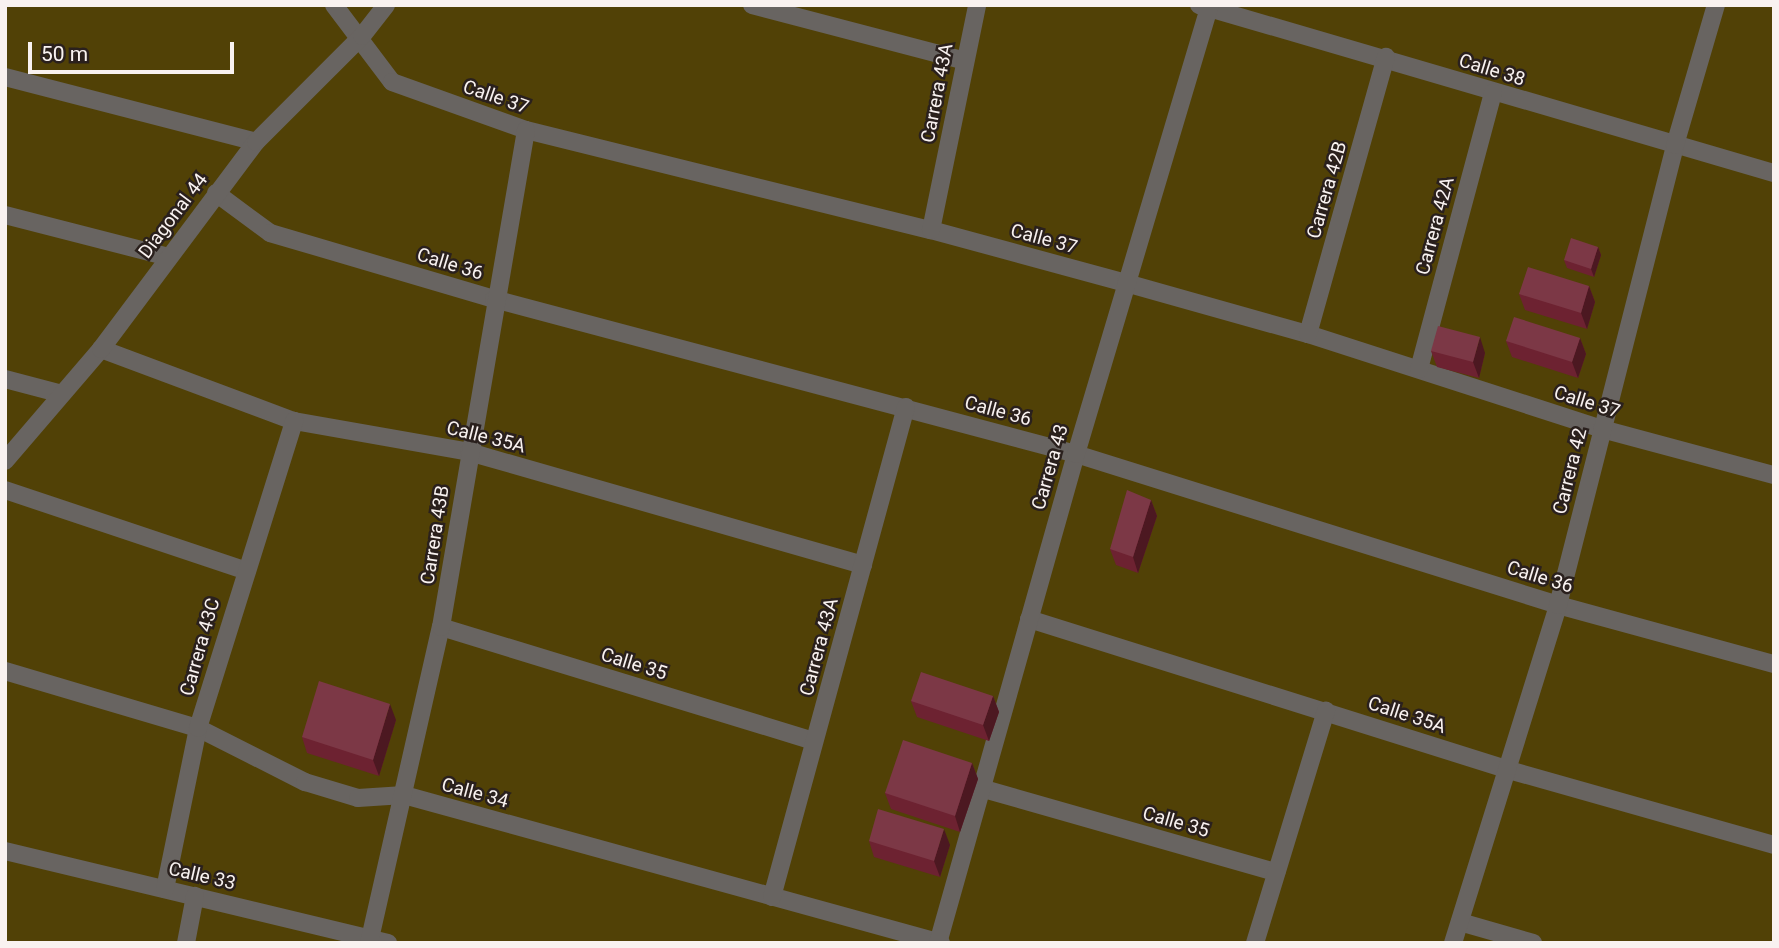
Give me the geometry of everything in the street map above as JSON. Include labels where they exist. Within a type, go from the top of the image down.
[{"type":"street","name":"Calle 37","points":[[334,5],[362,36],[391,82],[526,130],[931,230],[1126,283],[1308,334],[1602,429],[1774,475]]},
{"type":"street","name":"Diagonal 44","points":[[5,461],[101,349],[256,142],[362,36],[386,5]]},
{"type":"street","points":[[752,5],[965,61]]},
{"type":"street","name":"Carrera 43A","points":[[931,230],[976,5]]},
{"type":"street","name":"Carrera 42","points":[[1453,943],[1509,770],[1558,605],[1675,145],[1716,5]]},
{"type":"street","name":"Calle 38","points":[[1206,6],[1386,57],[1493,93],[1774,173]]},
{"type":"street","name":"Carrera 43","points":[[939,942],[984,789],[1028,620],[1206,6]]},
{"type":"street","name":"Carrera 42B","points":[[1308,334],[1386,57]]},
{"type":"street","points":[[5,77],[256,142]]},
{"type":"street","name":"Carrera 42A","points":[[1419,369],[1493,93]]},
{"type":"street","name":"Carrera 43B","points":[[369,940],[441,627],[494,299],[526,130]]},
{"type":"street","name":"Calle 36","points":[[216,192],[270,233],[494,299],[1076,454],[1558,605],[1774,664]]},
{"type":"street","points":[[5,215],[169,257]]},
{"type":"street","name":"Calle 35A","points":[[101,349],[294,421],[469,452],[863,565]]},
{"type":"street","points":[[5,379],[62,394]]},
{"type":"street","name":"Carrera 43A","points":[[772,897],[906,407]]},
{"type":"street","name":"Carrera 43C","points":[[165,889],[198,728],[244,570],[294,421]]},
{"type":"street","points":[[5,490],[244,570]]},
{"type":"street","name":"Calle 35A","points":[[1028,620],[1509,770],[1774,845]]},
{"type":"street","name":"Calle 35","points":[[441,627],[814,741]]},
{"type":"street","name":"Calle 34","points":[[5,671],[198,728],[304,782],[358,798],[404,795],[939,942]]},
{"type":"street","points":[[1255,943],[1326,711]]},
{"type":"street","name":"Calle 35","points":[[984,789],[1276,872]]},
{"type":"street","name":"Calle 33","points":[[5,851],[388,943]]},
{"type":"street","points":[[186,943],[195,896]]},
{"type":"street","points":[[1460,922],[1533,943]]},
{"type":"shaded area","points":[[5,5],[1774,5],[1774,943],[5,943]]},
{"type":"building","points":[[1571,238],[1598,247],[1591,269],[1564,260]]},
{"type":"building","points":[[1528,267],[1589,286],[1581,313],[1519,294]]},
{"type":"building","points":[[1514,317],[1580,338],[1572,362],[1506,341]]},
{"type":"building","points":[[1438,326],[1480,337],[1473,362],[1431,351]]},
{"type":"building","points":[[1127,490],[1151,500],[1133,557],[1110,549]]},
{"type":"building","points":[[921,672],[993,696],[983,725],[911,701]]},
{"type":"building","points":[[319,681],[390,704],[373,760],[302,737]]},
{"type":"building","points":[[903,740],[972,763],[955,816],[885,793]]},
{"type":"building","points":[[878,809],[944,829],[934,861],[869,841]]}]
